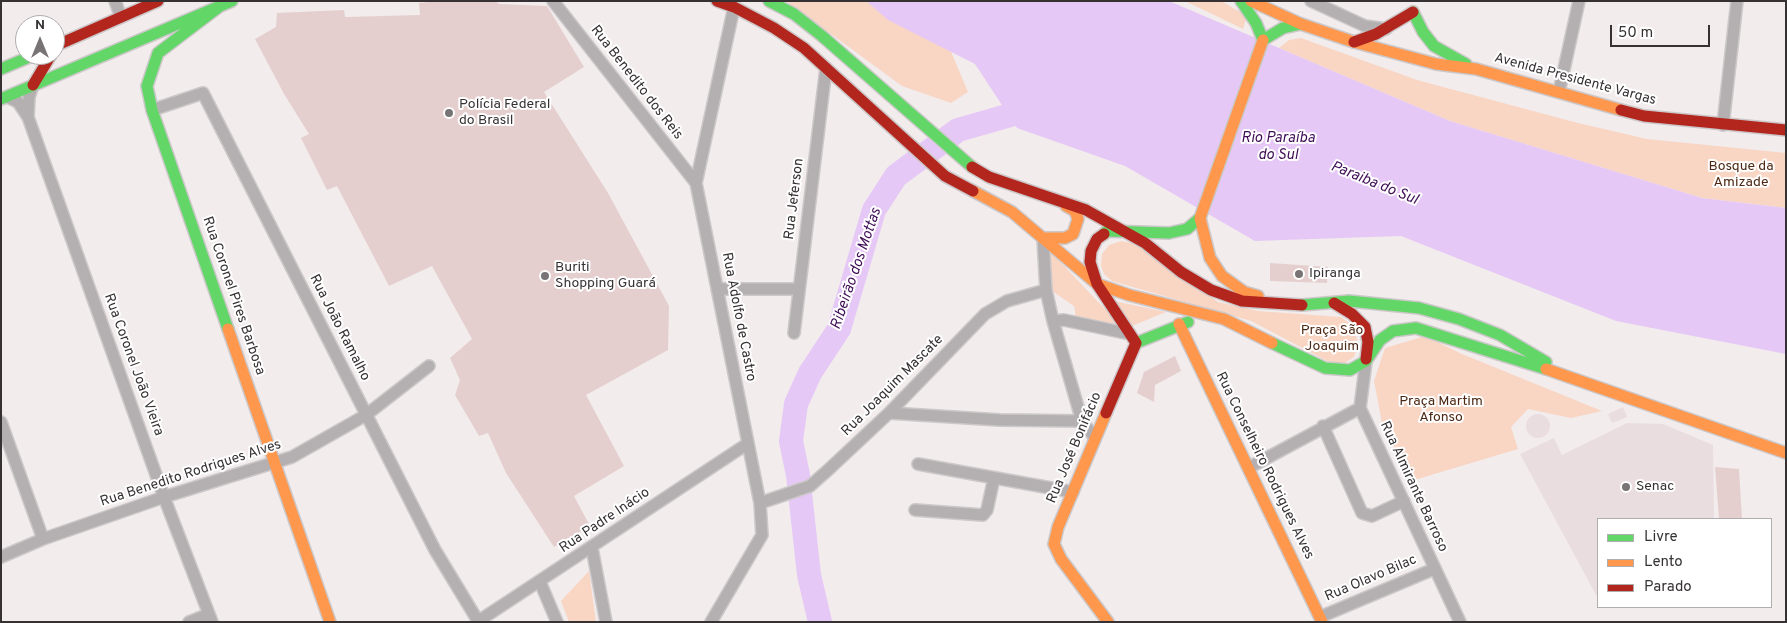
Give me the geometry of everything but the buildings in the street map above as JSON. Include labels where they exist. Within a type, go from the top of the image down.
[{"type":"street","points":[[115,1],[121,17]]},
{"type":"street","points":[[65,41],[158,1]]},
{"type":"street","points":[[4,98],[232,1]]},
{"type":"street","name":"Rua Benedito dos Reis","points":[[553,1],[696,183]]},
{"type":"street","points":[[717,1],[734,7],[774,28],[804,48],[945,176],[1012,212],[1097,284],[1133,338]]},
{"type":"street","points":[[769,1],[794,14],[822,36],[932,131],[966,163],[989,177],[1086,210],[1145,243],[1181,272],[1211,290],[1242,301],[1280,303],[1334,303],[1349,301],[1419,308],[1459,319],[1500,335],[1573,378]]},
{"type":"street","points":[[1241,1],[1256,23],[1263,43]]},
{"type":"street","name":"Avenida Presidente Vargas","points":[[1251,1],[1301,24],[1354,42],[1436,64],[1476,69],[1644,116],[1786,130]]},
{"type":"street","points":[[1311,1],[1365,26],[1386,29]]},
{"type":"street","points":[[1559,92],[1579,1]]},
{"type":"street","points":[[1723,125],[1737,1]]},
{"type":"street","name":"Rua Coronel Pires Barbosa","points":[[220,6],[158,53],[147,86],[152,110],[330,622]]},
{"type":"street","name":"Rua Adolfo de Castro","points":[[711,622],[762,535],[760,503],[696,183],[734,7]]},
{"type":"street","points":[[1354,42],[1386,29],[1415,7]]},
{"type":"street","name":"Avenida Presidente Vargas","points":[[1415,7],[1423,32],[1434,46],[1448,56],[1476,69]]},
{"type":"street","points":[[1280,303],[1244,292],[1222,276],[1210,258],[1203,237],[1201,216],[1263,43],[1283,28],[1301,24]]},
{"type":"street","points":[[1,69],[15,63]]},
{"type":"street","points":[[28,117],[32,85],[45,65]]},
{"type":"street","name":"Rua Jeferson","points":[[794,333],[826,68]]},
{"type":"street","name":"Rua João Ramalho","points":[[152,110],[203,93],[435,550],[478,622]]},
{"type":"street","points":[[4,98],[18,102],[28,117]]},
{"type":"street","name":"Rua Coronel João Vieira","points":[[28,117],[164,497],[210,618]]},
{"type":"street","points":[[1043,238],[1065,238],[1073,234],[1078,219],[1075,211],[1047,197]]},
{"type":"street","points":[[1097,284],[1090,262],[1097,239],[1108,232],[1121,230],[1169,233],[1187,229],[1201,216]]},
{"type":"street","points":[[1043,238],[1046,290],[1053,321],[1082,421],[1095,438]]},
{"type":"street","points":[[1097,284],[1137,297],[1224,319],[1303,359],[1325,368],[1350,370],[1366,361],[1380,340],[1394,330],[1416,328],[1573,378],[1733,436],[1786,453]]},
{"type":"street","points":[[717,289],[799,289]]},
{"type":"street","name":"Rua Joaquim Mascate","points":[[760,503],[810,486],[889,413],[985,314],[1007,301],[1046,290]]},
{"type":"street","points":[[1250,468],[1323,426],[1360,408],[1368,342],[1365,327],[1352,314],[1334,303]]},
{"type":"street","points":[[1053,321],[1064,320],[1133,338],[1210,316]]},
{"type":"street","name":"Rua Conselheiro Rodrigues Alves","points":[[1179,324],[1250,468],[1321,619]]},
{"type":"street","name":"Rua José Bonifácio","points":[[1108,622],[1061,559],[1054,544],[1058,527],[1095,438],[1133,338]]},
{"type":"street","name":"Rua Benedito Rodrigues Alves","points":[[1,557],[43,539],[164,497],[276,464],[292,457],[366,415],[429,366]]},
{"type":"street","name":"Rua Almirante Barroso","points":[[1360,408],[1460,622]]},
{"type":"street","points":[[889,413],[1000,420],[1082,421]]},
{"type":"street","points":[[1,422],[43,539]]},
{"type":"street","points":[[1323,426],[1362,513],[1372,516],[1404,501]]},
{"type":"street","name":"Rua Padre Inácio","points":[[478,622],[747,444]]},
{"type":"street","points":[[918,464],[1073,492]]},
{"type":"street","points":[[915,510],[983,515],[987,510],[994,478]]},
{"type":"street","points":[[592,548],[606,622]]},
{"type":"street","name":"Rua Olavo Bilac","points":[[1321,619],[1434,568]]},
{"type":"street","points":[[540,582],[557,622]]},
{"type":"street","points":[[190,622],[210,618]]},
{"type":"shaded area","points":[[1623,407],[1627,417],[1612,423],[1608,414]]},
{"type":"shaded area","points":[[1533,414],[1543,414],[1550,421],[1550,431],[1543,438],[1533,438],[1526,431],[1526,421]]},
{"type":"shaded area","name":"Senac","points":[[1627,423],[1663,424],[1713,445],[1714,518],[1597,518],[1596,595],[1520,454],[1554,438],[1562,455]]},
{"type":"green space","points":[[786,1],[890,1],[947,42],[968,92],[951,103],[902,86]]},
{"type":"green space","points":[[1185,1],[1221,1],[1247,16],[1243,29]]},
{"type":"green space","name":"Bosque da Amizade","points":[[1301,38],[1417,80],[1578,123],[1647,139],[1786,153],[1786,208],[1702,198],[1450,121],[1279,48],[1289,40]]},
{"type":"green space","name":"Praça São Joaquim","points":[[1121,241],[1137,244],[1218,302],[1258,311],[1341,317],[1354,327],[1358,344],[1354,357],[1343,364],[1327,361],[1251,321],[1112,281],[1104,274],[1101,266],[1102,254],[1109,245]]},
{"type":"green space","points":[[1049,250],[1119,324],[1076,318],[1074,306],[1049,289]]},
{"type":"green space","points":[[1114,301],[1166,312],[1132,326]]},
{"type":"green space","name":"Praça Martim Afonso","points":[[1425,336],[1462,354],[1602,411],[1571,418],[1528,409],[1511,427],[1518,449],[1411,481],[1382,423],[1374,381],[1385,348]]},
{"type":"green space","points":[[589,571],[596,622],[569,622],[561,601]]},
{"type":"water","name":"Rio Paraíba do Sul","points":[[866,1],[1169,1],[1450,121],[1702,198],[1786,208],[1786,354],[1616,321],[1401,236],[1255,241],[1125,166],[1017,128],[975,64],[888,20]]},
{"type":"waterway","name":"Ribeirão dos Mottas","points":[[820,622],[809,575],[798,475],[791,441],[796,404],[810,373],[839,329],[874,210],[896,176],[958,130],[1014,114],[1034,94]]},
{"type":"traffic: fast","points":[[1,99],[232,1]]},
{"type":"traffic: fast","points":[[769,1],[794,14],[822,36],[972,167]]},
{"type":"traffic: fast","points":[[1241,1],[1256,23],[1263,40]]},
{"type":"traffic: fast","points":[[220,6],[158,53],[147,86],[152,110],[228,329]]},
{"type":"traffic: fast","points":[[1413,12],[1423,32],[1434,46],[1466,64]]},
{"type":"traffic: fast","points":[[1263,40],[1283,28],[1301,24]]},
{"type":"traffic: fast","points":[[1,69],[15,63]]},
{"type":"traffic: fast","points":[[1104,234],[1107,231],[1169,233],[1187,229],[1200,218]]},
{"type":"traffic: fast","points":[[1302,305],[1349,301],[1419,308],[1459,319],[1500,335],[1546,362]]},
{"type":"traffic: fast","points":[[1136,343],[1188,322]]},
{"type":"traffic: fast","points":[[1272,343],[1325,368],[1350,370],[1366,361],[1380,340],[1393,331],[1416,328],[1546,369]]},
{"type":"traffic: slow","points":[[1251,1],[1301,24],[1354,42],[1436,64],[1476,69],[1621,110]]},
{"type":"traffic: slow","points":[[1258,296],[1244,292],[1222,276],[1210,258],[1200,218],[1263,40]]},
{"type":"traffic: slow","points":[[973,191],[1012,212],[1097,284],[1129,295],[1224,319],[1272,343]]},
{"type":"traffic: slow","points":[[1043,238],[1065,238],[1073,234],[1078,219],[1075,211],[1066,206]]},
{"type":"traffic: slow","points":[[1179,324],[1322,622]]},
{"type":"traffic: slow","points":[[228,329],[330,622]]},
{"type":"traffic: slow","points":[[1546,369],[1786,453]]},
{"type":"traffic: slow","points":[[1106,413],[1058,527],[1054,544],[1061,559],[1108,622]]},
{"type":"traffic: jam","points":[[65,42],[158,1]]},
{"type":"traffic: jam","points":[[717,1],[734,7],[774,28],[804,48],[945,176],[973,191]]},
{"type":"traffic: jam","points":[[1354,42],[1376,34],[1413,12]]},
{"type":"traffic: jam","points":[[33,85],[45,65]]},
{"type":"traffic: jam","points":[[1621,110],[1644,116],[1786,130]]},
{"type":"traffic: jam","points":[[972,167],[989,177],[1086,210],[1145,243],[1181,272],[1211,290],[1242,301],[1302,305]]},
{"type":"traffic: jam","points":[[1104,234],[1097,239],[1091,251],[1090,262],[1097,284],[1136,343],[1106,413]]},
{"type":"traffic: jam","points":[[1334,303],[1352,314],[1365,327],[1368,342],[1366,359]]},
{"type":"place","name":"Polícia Federal do Brasil","points":[[449,113]]},
{"type":"place","name":"Ipiranga","points":[[1299,274]]},
{"type":"place","name":"Buriti Shopping Guará","points":[[545,276]]},
{"type":"place","name":"Senac","points":[[1626,487]]},
{"type":"water label","name":"Paraiba do Sul","points":[[1374,184]]}]
